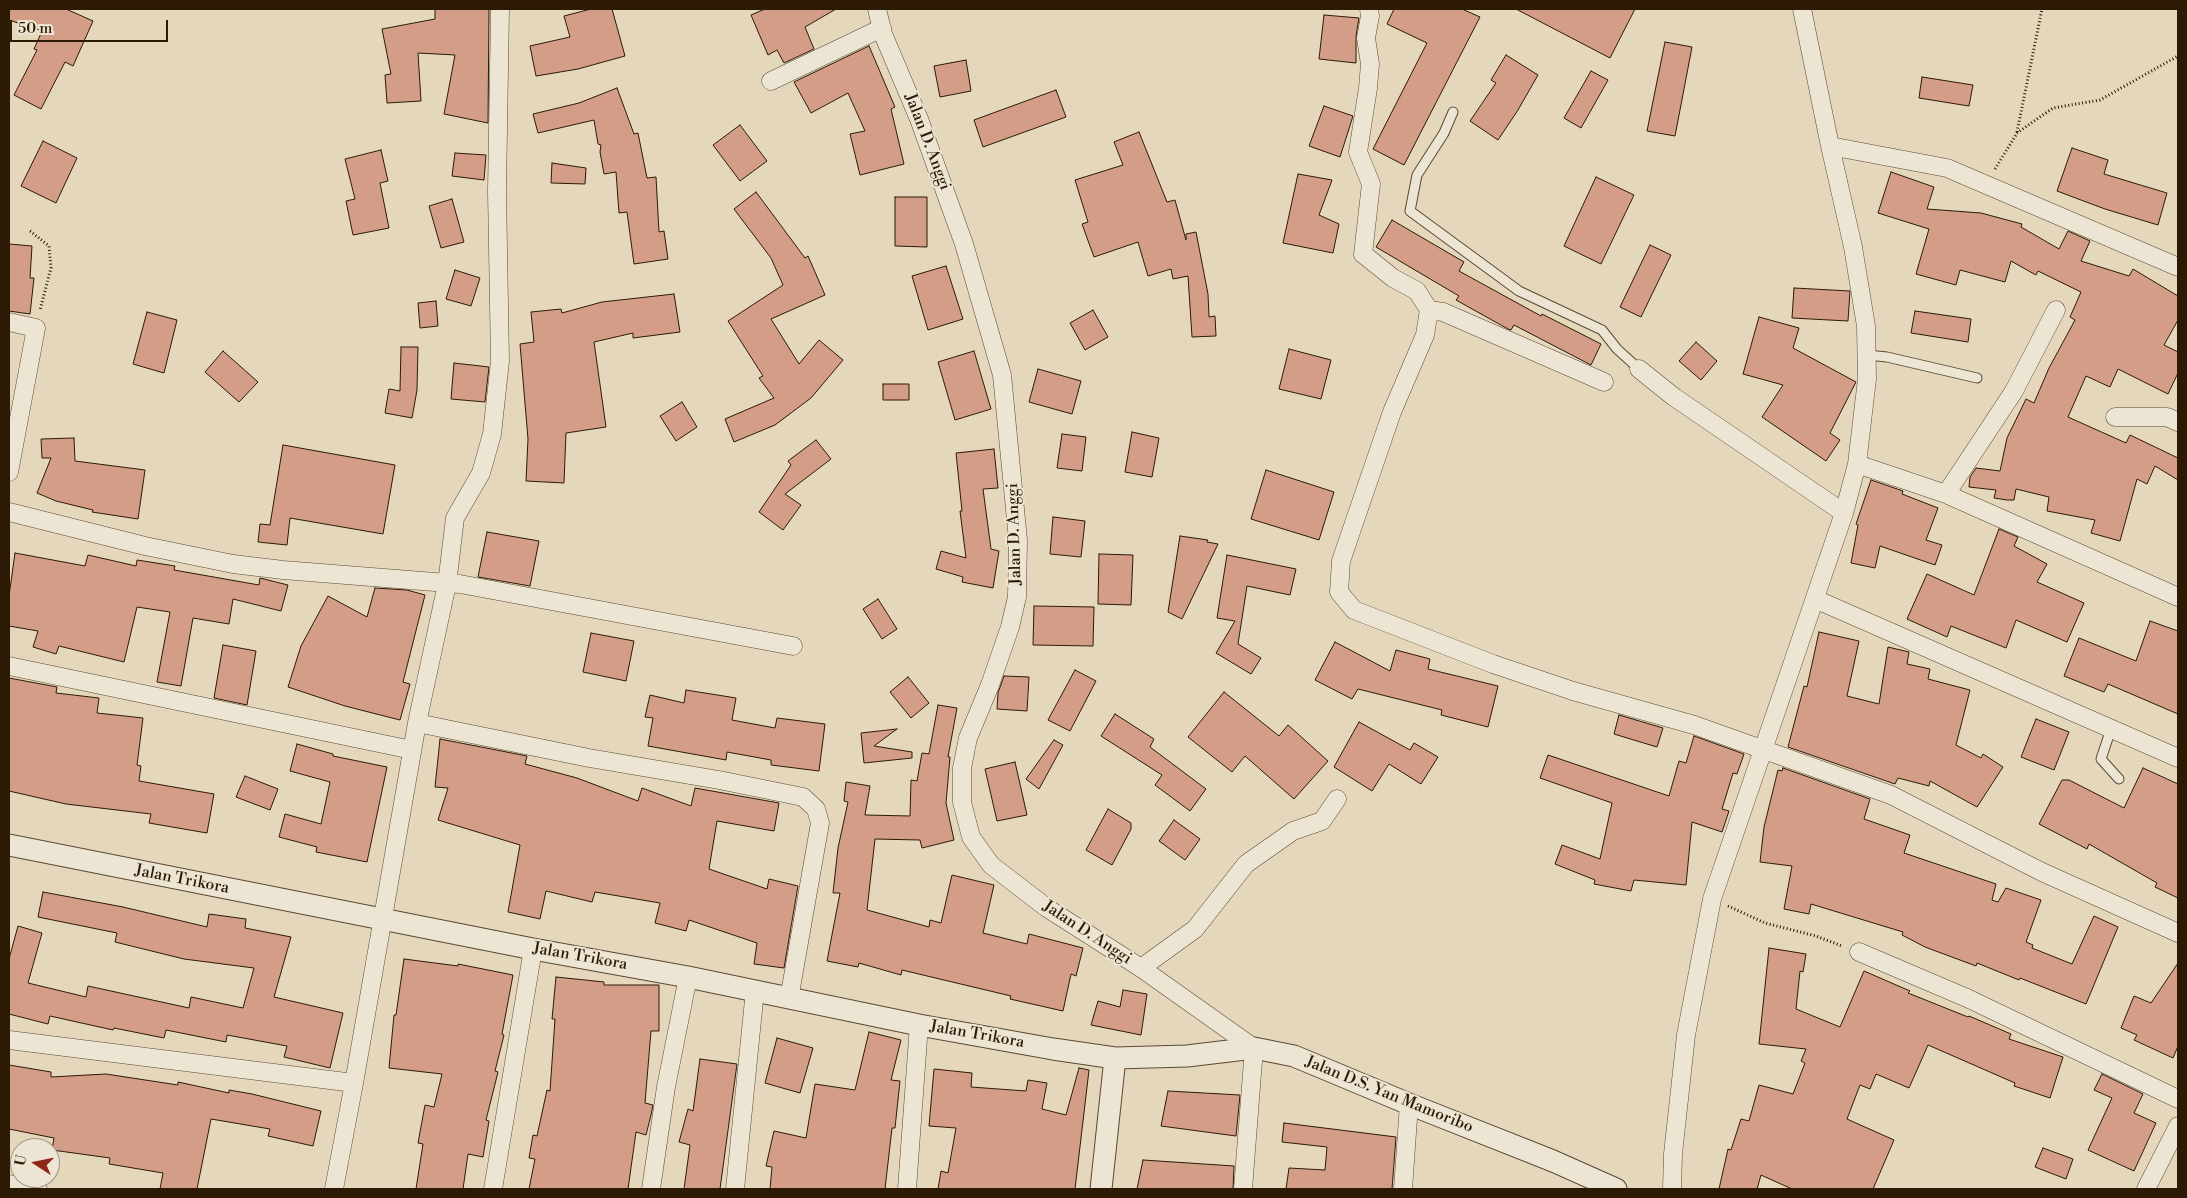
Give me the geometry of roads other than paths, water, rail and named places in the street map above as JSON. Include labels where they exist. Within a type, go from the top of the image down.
[{"type":"street","points":[[334,1189],[383,920],[416,724],[446,584],[455,518],[481,474],[492,434],[500,361],[497,191],[500,9]]},
{"type":"street","name":"Jalan D. Anggi","points":[[877,9],[882,28],[919,119],[964,244],[1002,375],[1018,540],[1017,597],[1010,627],[990,686],[968,738],[962,768],[962,802],[971,837],[990,865],[1047,908],[1141,968],[1254,1048]]},
{"type":"street","points":[[1368,9],[1370,16],[1366,38],[1370,64],[1358,152],[1371,184],[1363,254],[1393,278],[1417,292],[1429,310],[1424,335],[1392,412],[1341,562],[1339,592],[1354,610],[1492,664],[1573,691],[1694,725],[1891,795],[2042,872],[2178,933]]},
{"type":"street","points":[[1672,1189],[1672,1154],[1686,1035],[1712,898],[1844,513],[1857,464],[1867,379],[1866,326],[1854,247],[1830,146],[1802,9]]},
{"type":"street","points":[[771,81],[882,28]]},
{"type":"street","points":[[1830,146],[1947,168],[2178,267]]},
{"type":"street","points":[[1429,310],[1443,312],[1604,382]]},
{"type":"street","points":[[1946,494],[2014,392],[2056,310]]},
{"type":"street","points":[[9,322],[36,328],[9,472]]},
{"type":"street","points":[[1639,369],[1674,397],[1844,513]]},
{"type":"street","points":[[2115,417],[2167,417],[2178,422]]},
{"type":"street","points":[[1857,464],[1946,494],[2178,597]]},
{"type":"street","points":[[9,512],[145,546],[233,564],[460,584],[794,646]]},
{"type":"street","points":[[1815,599],[2178,758]]},
{"type":"street","points":[[9,666],[412,750]]},
{"type":"street","points":[[416,724],[803,797],[816,809],[820,823],[789,999]]},
{"type":"street","points":[[1141,968],[1195,929],[1246,864],[1293,831],[1322,821],[1337,799]]},
{"type":"street","name":"Jalan Trikora","points":[[9,845],[383,920],[755,990],[789,999],[919,1025],[1115,1058],[1152,1057]]},
{"type":"street","points":[[493,1189],[533,949]]},
{"type":"street","points":[[1859,952],[1967,998],[2178,1099]]},
{"type":"street","points":[[651,1189],[666,1087],[688,977]]},
{"type":"street","points":[[735,1189],[755,990]]},
{"type":"street","points":[[908,1189],[919,1025]]},
{"type":"street","points":[[9,1040],[354,1083]]},
{"type":"street","points":[[1244,1189],[1254,1048]]},
{"type":"street","name":"Jalan D.S. Yan Mamoribo","points":[[1152,1057],[1187,1056],[1254,1048],[1294,1056],[1553,1161],[1616,1189]]},
{"type":"street","points":[[1101,1189],[1115,1058]]},
{"type":"street","points":[[1403,1189],[1409,1104]]},
{"type":"street","points":[[2146,1189],[2178,1126]]},
{"type":"street","points":[[9,1184],[38,1189]]},
{"type":"lane","points":[[1453,112],[1444,133],[1417,175],[1410,211],[1519,291],[1602,330],[1617,349],[1639,369]]},
{"type":"lane","points":[[1866,355],[1887,357],[1977,378]]},
{"type":"lane","points":[[2111,729],[2100,759],[2119,779]]}]
